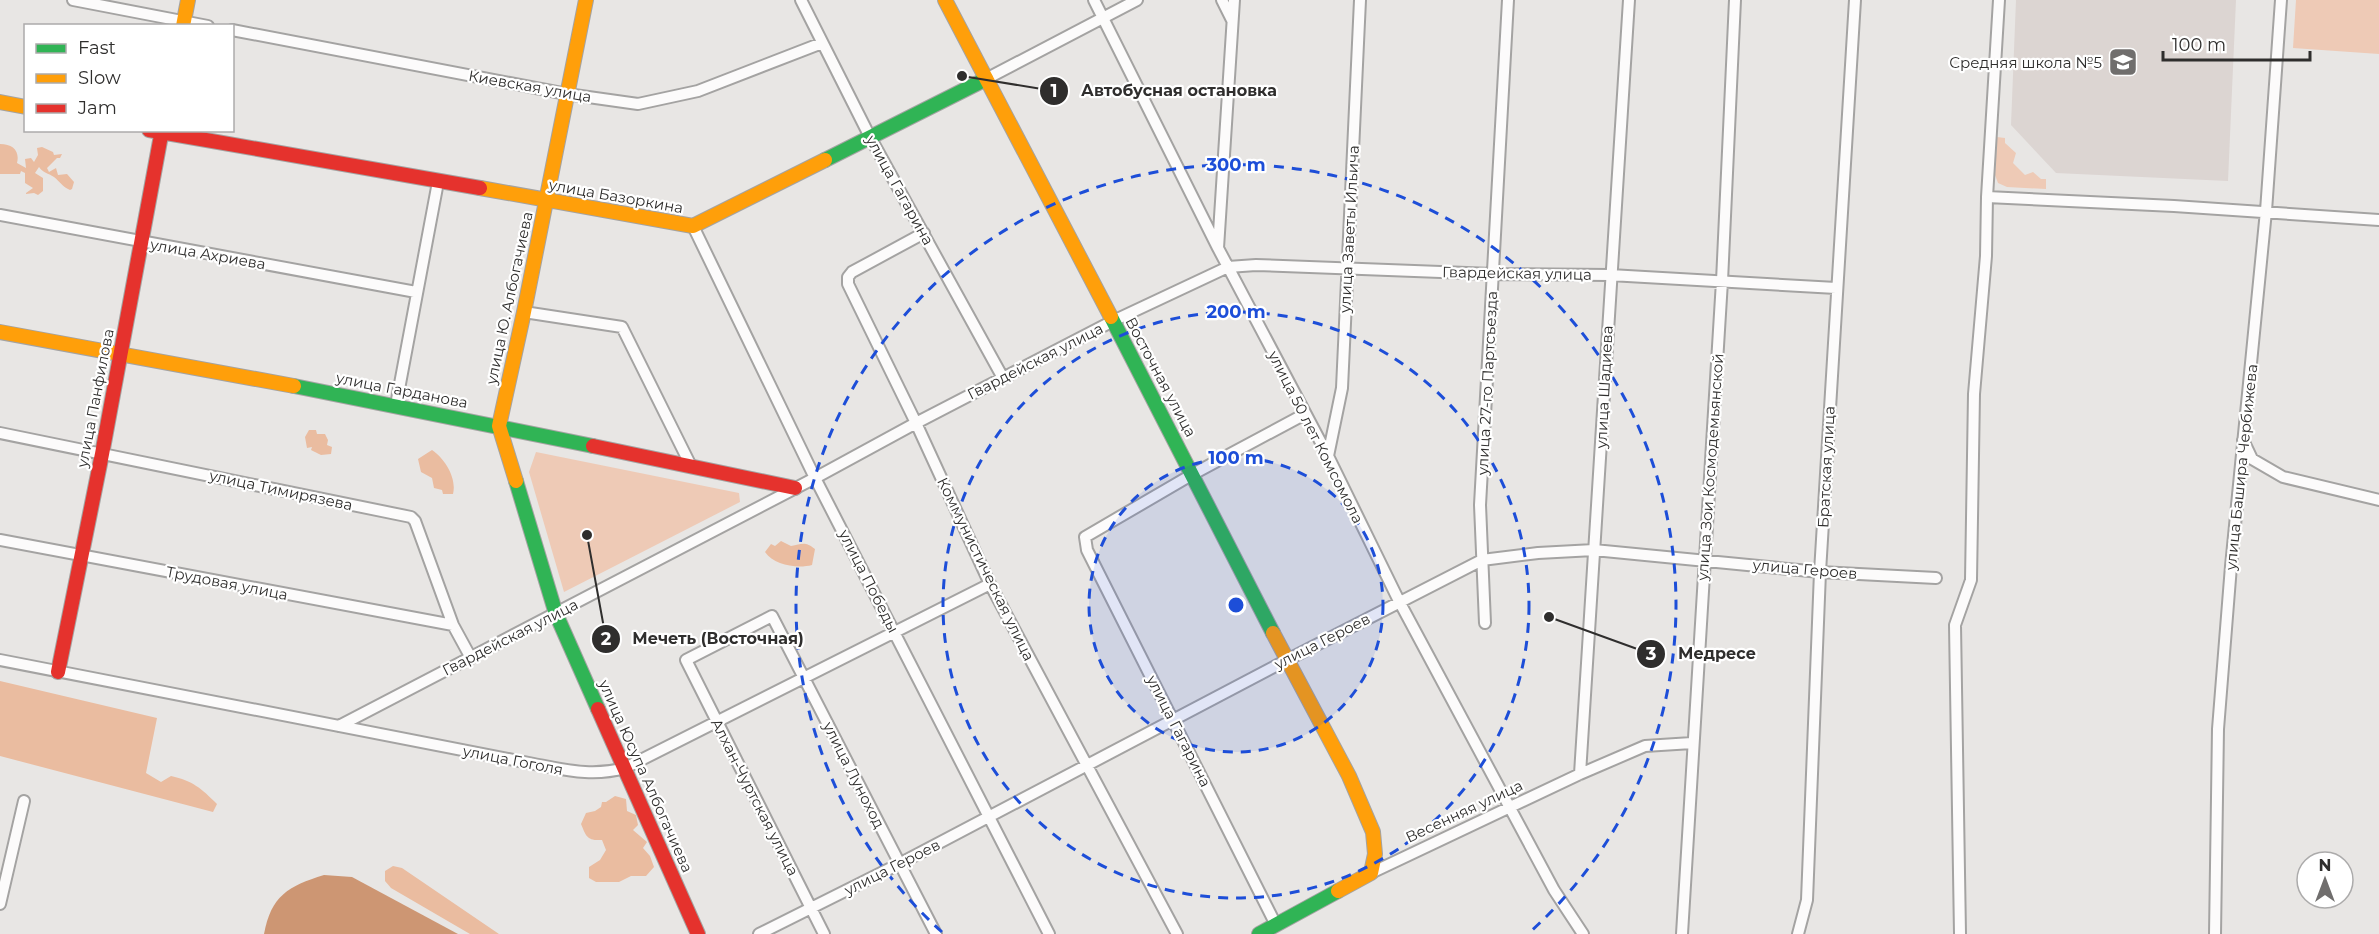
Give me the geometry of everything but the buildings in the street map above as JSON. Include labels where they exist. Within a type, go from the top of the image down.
[{"type":"street","points":[[73,0],[183,23],[188,0]]},
{"type":"street","name":"улица Ю. Албогачиева","points":[[499,426],[586,0]]},
{"type":"street","name":"улица Гагарина","points":[[801,0],[870,137],[1003,378]]},
{"type":"street","name":"Восточная улица","points":[[945,0],[1349,776],[1371,822],[1376,854],[1371,873]]},
{"type":"street","name":"улица 50 лет Комсомола","points":[[1095,0],[1218,248],[1328,456],[1400,601],[1554,890],[1583,934]]},
{"type":"street","name":"улица Базоркина","points":[[163,132],[693,226],[986,79],[1137,0]]},
{"type":"street","points":[[1222,0],[1232,20]]},
{"type":"street","points":[[1218,248],[1234,0]]},
{"type":"street","name":"улица Заветы Ильича","points":[[1328,456],[1342,388],[1360,0]]},
{"type":"street","name":"улица 27-го Партсъезда","points":[[1485,623],[1480,505],[1508,0]]},
{"type":"street","name":"улица Шадиева","points":[[1580,774],[1629,0]]},
{"type":"street","name":"улица Зои Космодемьянской","points":[[1682,934],[1722,281],[1735,0]]},
{"type":"street","name":"Братская улица","points":[[1798,934],[1807,900],[1820,572],[1855,0]]},
{"type":"street","points":[[1960,934],[1955,625],[1971,580],[1974,394],[1986,256],[1987,197],[1999,0]]},
{"type":"street","name":"улица Башира Чербижева","points":[[2216,934],[2218,729],[2266,211],[2280,0]]},
{"type":"street","name":"Киевская улица","points":[[234,30],[567,94],[638,104],[698,91],[822,43]]},
{"type":"street","points":[[0,102],[24,107]]},
{"type":"street","name":"улица Панфилова","points":[[58,672],[142,242],[158,132]]},
{"type":"street","points":[[396,405],[438,182]]},
{"type":"street","points":[[1987,197],[2266,211],[2379,220]]},
{"type":"street","name":"улица Ахриева","points":[[0,214],[416,292]]},
{"type":"street","name":"улица Победы","points":[[693,226],[815,478],[1049,934]]},
{"type":"street","name":"Коммунистическая улица","points":[[924,233],[852,272],[848,278],[848,284],[916,423],[990,584],[1177,934]]},
{"type":"street","name":"Гвардейская улица","points":[[339,726],[1113,321],[1228,267],[1256,265],[1493,274],[1610,275],[1836,288]]},
{"type":"street","points":[[524,312],[622,327],[690,466]]},
{"type":"street","name":"улица Гарданова","points":[[0,332],[396,405],[795,488]]},
{"type":"street","points":[[1193,474],[1305,414]]},
{"type":"street","name":"улица Юсупа Албогачиева","points":[[499,426],[556,614],[698,934]]},
{"type":"street","name":"улица Тимирязева","points":[[0,433],[411,517],[415,521],[453,625],[471,658]]},
{"type":"street","points":[[2243,440],[2252,459],[2283,477],[2379,500]]},
{"type":"street","name":"улица Гагарина","points":[[1193,474],[1085,537],[1087,550],[1276,925]]},
{"type":"street","name":"Трудовая улица","points":[[0,540],[453,625]]},
{"type":"street","name":"улица Героев","points":[[759,934],[990,817],[1173,719],[1482,560],[1538,553],[1594,550],[1820,572],[1936,578]]},
{"type":"street","name":"улица Гоголя","points":[[0,660],[590,774],[608,773],[625,768],[990,584]]},
{"type":"street","name":"улица Луноход","points":[[686,660],[772,616],[805,676],[936,934]]},
{"type":"street","name":"Алхан-Чуртская улица","points":[[686,660],[824,934]]},
{"type":"street","name":"Весенняя улица","points":[[1259,934],[1371,873],[1580,774],[1645,746],[1692,743]]},
{"type":"street","points":[[0,904],[24,801]]},
{"type":"shaded area","name":"Средняя школа №5","points":[[2016,0],[2236,0],[2228,181],[2056,173],[2011,125]]},
{"type":"shaded area","points":[[2296,0],[2379,0],[2379,54],[2293,48]]},
{"type":"shaded area","points":[[1997,137],[2005,138],[2005,143],[2016,153],[2013,163],[2025,175],[2033,172],[2041,179],[2046,179],[2046,189],[2007,187],[1998,183],[1995,175]]},
{"type":"shaded area","points":[[0,144],[9,145],[14,149],[17,163],[26,168],[25,159],[31,158],[34,162],[38,155],[37,148],[42,147],[53,152],[54,155],[62,154],[47,168],[49,172],[56,168],[58,175],[67,174],[74,182],[72,189],[65,187],[39,167],[35,173],[43,178],[43,191],[38,195],[26,194],[33,188],[25,183],[25,173],[21,171],[20,174],[0,174]]},
{"type":"shaded area","points":[[309,430],[316,430],[317,434],[325,434],[328,440],[327,445],[332,447],[331,454],[321,455],[311,450],[312,447],[307,448],[305,437]]},
{"type":"shaded area","points":[[432,450],[441,458],[452,475],[453,494],[443,494],[442,490],[434,488],[432,478],[421,472],[418,459]]},
{"type":"shaded area","points":[[536,452],[739,493],[740,502],[564,592],[529,472]]},
{"type":"shaded area","points":[[781,541],[791,546],[806,544],[812,546],[815,549],[812,565],[786,565],[774,560],[765,552],[771,544],[775,546]]},
{"type":"shaded area","points":[[0,681],[157,718],[146,773],[161,782],[171,776],[196,786],[217,804],[213,812],[0,756]]},
{"type":"shaded area","points":[[615,796],[626,799],[627,811],[636,815],[638,825],[633,830],[647,842],[643,848],[650,856],[654,867],[646,876],[631,876],[619,882],[596,882],[589,878],[589,867],[600,860],[606,850],[602,840],[593,840],[588,837],[581,824],[586,813],[595,811],[601,807],[602,802]]},
{"type":"shaded area","points":[[393,866],[402,868],[499,934],[470,934],[391,888],[385,881],[385,871]]},
{"type":"shaded area","points":[[324,875],[352,877],[458,934],[264,934],[271,910],[283,894],[291,888]]},
{"type":"traffic: fast","points":[[825,160],[986,79]]},
{"type":"traffic: fast","points":[[1111,317],[1273,633]]},
{"type":"traffic: fast","points":[[294,386],[593,446]]},
{"type":"traffic: fast","points":[[516,481],[556,614],[598,709]]},
{"type":"traffic: fast","points":[[1259,934],[1338,891]]},
{"type":"traffic: slow","points":[[183,24],[188,0]]},
{"type":"traffic: slow","points":[[516,481],[499,426],[586,0]]},
{"type":"traffic: slow","points":[[945,0],[1111,317]]},
{"type":"traffic: slow","points":[[0,102],[24,107]]},
{"type":"traffic: slow","points":[[480,188],[693,226],[825,160]]},
{"type":"traffic: slow","points":[[0,332],[294,386]]},
{"type":"traffic: slow","points":[[1273,633],[1349,776],[1373,832],[1375,854],[1371,873],[1338,891]]},
{"type":"traffic: jam","points":[[160,132],[480,188]]},
{"type":"traffic: jam","points":[[58,672],[102,454],[162,132]]},
{"type":"traffic: jam","points":[[593,446],[795,488]]},
{"type":"traffic: jam","points":[[598,709],[698,934]]},
{"type":"place","name":"Средняя школа №5","points":[[2123,62]]},
{"type":"place","name":"Автобусная остановка","points":[[962,76]]},
{"type":"place","name":"Мечеть (Восточная)","points":[[587,535]]},
{"type":"place","name":"Медресе","points":[[1549,617]]}]
